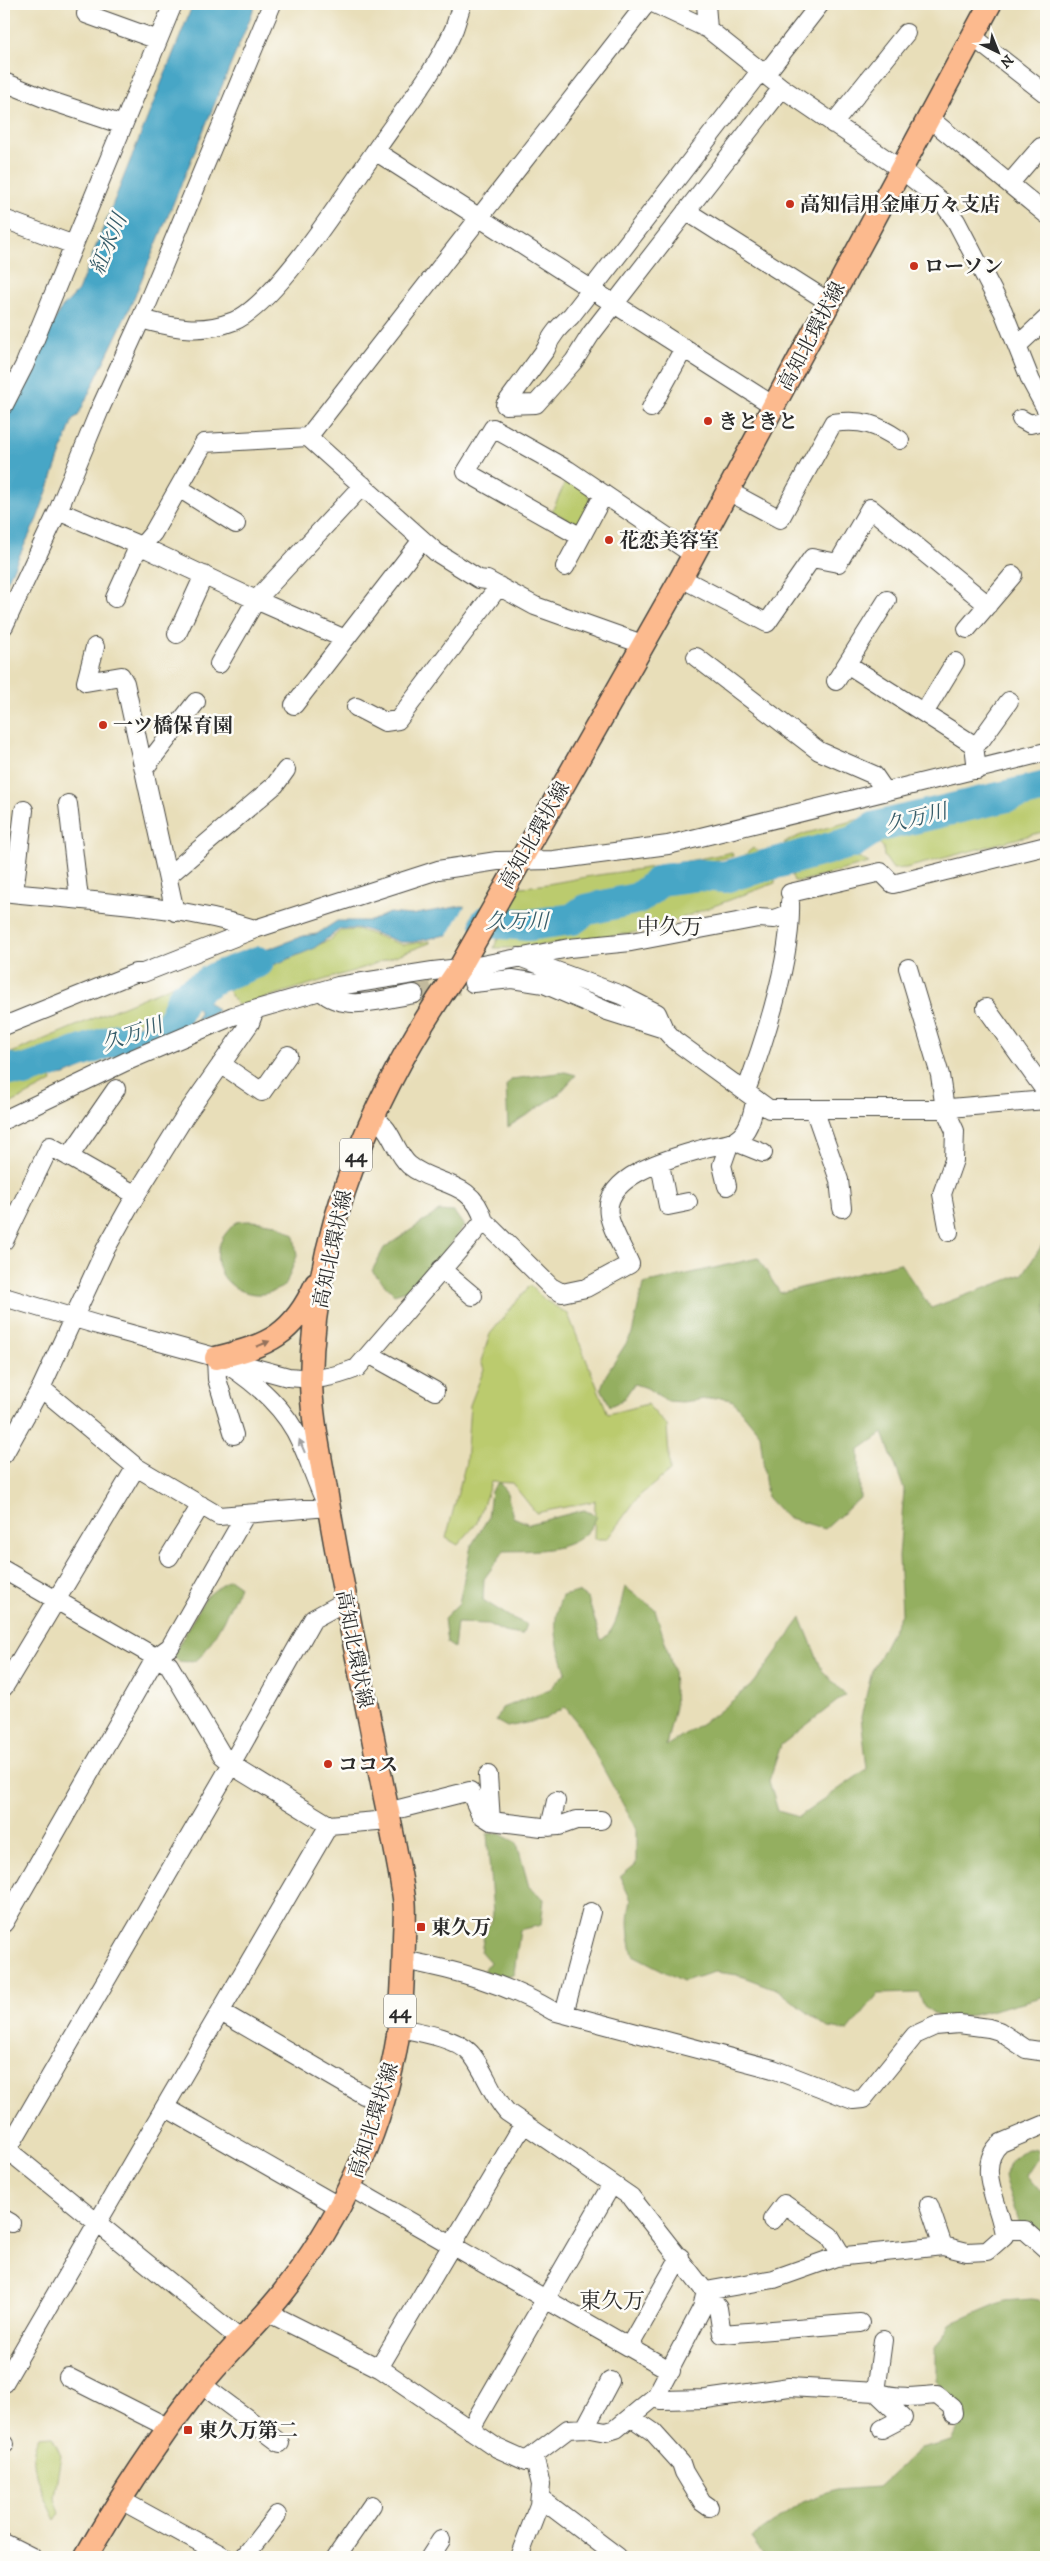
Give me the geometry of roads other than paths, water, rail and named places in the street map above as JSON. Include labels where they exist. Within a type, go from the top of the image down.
[{"type":"main road","name":"高知北環状線","points":[[86,2557],[119,2499],[143,2462],[201,2384],[267,2312],[297,2274],[340,2207],[350,2187],[383,2103],[399,2028],[405,1902],[328,1507],[316,1432],[311,1380],[318,1302],[344,1186],[373,1115],[390,1080],[432,1006],[466,968],[517,866],[694,555],[990,4]]},
{"type":"main road","points":[[216,1358],[266,1344],[281,1334],[299,1315],[325,1265]]},
{"type":"street","points":[[4,405],[24,366],[173,4]]},
{"type":"street","points":[[4,626],[58,511],[100,409],[141,319],[272,4]]},
{"type":"street","points":[[141,319],[170,327],[205,330],[235,320],[259,304],[298,258],[426,79],[454,30],[462,4]]},
{"type":"street","points":[[308,437],[646,4]]},
{"type":"street","points":[[656,4],[708,29],[782,88],[902,170],[942,202],[956,220],[1003,311],[1031,381],[1046,409]]},
{"type":"street","points":[[706,4],[708,29]]},
{"type":"street","points":[[782,88],[686,211],[574,360],[536,404],[505,405],[546,349],[550,339],[754,79],[771,67],[820,4]]},
{"type":"street","points":[[86,14],[158,40]]},
{"type":"street","points":[[833,124],[906,33]]},
{"type":"street","points":[[972,36],[1046,94]]},
{"type":"street","points":[[4,82],[51,101],[123,126]]},
{"type":"street","points":[[929,118],[1046,213]]},
{"type":"street","points":[[1010,183],[1041,147]]},
{"type":"street","points":[[375,151],[774,406]]},
{"type":"street","points":[[686,211],[829,302]]},
{"type":"street","points":[[4,219],[74,245]]},
{"type":"street","points":[[1017,346],[1046,319]]},
{"type":"street","points":[[652,408],[684,348]]},
{"type":"street","points":[[1021,419],[1030,424],[1046,420]]},
{"type":"street","points":[[728,492],[780,519],[833,423],[854,420],[880,427],[900,440]]},
{"type":"street","points":[[581,537],[466,472],[493,428],[568,470],[694,555]]},
{"type":"street","points":[[115,598],[135,554],[153,533],[204,443],[308,437],[436,552],[479,578],[499,586],[535,606],[642,644]]},
{"type":"street","points":[[219,664],[256,600],[363,485]]},
{"type":"street","points":[[179,488],[236,524]]},
{"type":"street","points":[[565,567],[604,494]]},
{"type":"street","points":[[681,578],[767,622],[812,558],[838,563],[870,508],[988,605]]},
{"type":"street","points":[[58,511],[141,546],[256,600],[345,638]]},
{"type":"street","points":[[294,705],[422,540]]},
{"type":"street","points":[[177,634],[204,575]]},
{"type":"street","points":[[967,629],[1013,575]]},
{"type":"street","points":[[356,707],[385,722],[398,720],[499,586]]},
{"type":"street","points":[[836,681],[888,600]]},
{"type":"street","points":[[94,647],[86,682],[120,676],[125,683],[176,912]]},
{"type":"street","points":[[696,657],[819,751],[874,775],[885,792]]},
{"type":"street","points":[[924,713],[955,662]]},
{"type":"street","points":[[847,664],[974,745]]},
{"type":"street","points":[[974,745],[980,740],[1008,701]]},
{"type":"street","points":[[144,769],[156,757],[196,702]]},
{"type":"street","points":[[974,745],[977,770]]},
{"type":"street","points":[[4,1026],[135,973],[143,973],[255,929],[438,870],[496,861],[517,866],[668,845],[1046,752]]},
{"type":"street","points":[[168,876],[275,785],[286,770]]},
{"type":"street","points":[[68,804],[79,899]]},
{"type":"street","points":[[24,810],[9,892],[176,912],[228,921],[255,929]]},
{"type":"street","points":[[727,1186],[722,1165],[733,1142],[751,1120],[750,1096],[771,1014],[790,927],[789,889],[880,872],[893,884],[1046,846]]},
{"type":"street","points":[[4,1120],[125,1062],[233,1016],[254,1012],[321,991],[342,986],[466,968],[519,956],[568,948],[631,942],[758,918],[774,919],[790,913]]},
{"type":"street","points":[[519,956],[621,995],[656,1012],[664,1029],[674,1040],[769,1109],[945,1109],[1046,1100]]},
{"type":"street","points":[[466,968],[512,979],[544,984],[607,1011],[664,1029]]},
{"type":"street","points":[[908,968],[940,1075],[945,1109],[954,1131],[956,1152],[942,1194],[949,1232]]},
{"type":"street","points":[[321,991],[326,996],[343,1004],[414,994]]},
{"type":"street","points":[[986,1008],[1046,1092]]},
{"type":"street","points":[[4,1454],[41,1388],[104,1250],[185,1116],[250,1023],[254,1012]]},
{"type":"street","points":[[221,1064],[262,1092],[288,1055]]},
{"type":"street","points":[[69,1158],[116,1090]]},
{"type":"street","points":[[814,1109],[840,1180],[842,1208]]},
{"type":"street","points":[[373,1115],[386,1129],[408,1164],[456,1185],[476,1205],[482,1213],[484,1221],[551,1287],[562,1293],[586,1288],[630,1264],[609,1215],[612,1197],[628,1178],[703,1148],[733,1142],[763,1153]]},
{"type":"street","points":[[4,1241],[50,1146],[136,1195]]},
{"type":"street","points":[[660,1164],[668,1206],[688,1202]]},
{"type":"street","points":[[4,1297],[288,1377],[311,1380],[331,1378],[357,1368],[484,1221]]},
{"type":"street","points":[[441,1269],[473,1296]]},
{"type":"street","points":[[369,1354],[435,1391]]},
{"type":"street","points":[[216,1358],[217,1379],[234,1435]]},
{"type":"street","points":[[41,1388],[136,1467],[219,1516],[328,1507],[316,1482],[302,1443],[288,1419],[256,1386],[216,1358]]},
{"type":"street","points":[[4,1687],[136,1467]]},
{"type":"street","points":[[170,1557],[201,1505]]},
{"type":"street","points":[[4,1923],[156,1657],[170,1647],[246,1514]]},
{"type":"street","points":[[4,1570],[169,1665],[222,1755],[231,1765],[329,1826],[388,1816],[470,1791],[480,1814],[491,1821],[550,1827],[576,1820],[601,1820]]},
{"type":"street","points":[[241,2340],[99,2222],[5,2151],[231,1765],[313,1619],[346,1601]]},
{"type":"street","points":[[488,1775],[491,1821]]},
{"type":"street","points":[[550,1827],[556,1802]]},
{"type":"street","points":[[4,2383],[329,1826]]},
{"type":"street","points":[[564,2014],[590,1912]]},
{"type":"street","points":[[403,1960],[484,1981],[528,1997],[553,2011],[773,2069],[853,2100],[863,2099],[915,2035],[935,2026],[959,2024],[989,2028],[999,2031],[1026,2049],[1046,2052]]},
{"type":"street","points":[[221,2012],[364,2095],[383,2103]]},
{"type":"street","points":[[399,2028],[424,2034],[464,2048],[475,2060],[499,2103],[523,2125],[631,2196],[706,2290],[718,2308],[722,2334],[860,2324]]},
{"type":"street","points":[[166,2107],[340,2207]]},
{"type":"street","points":[[706,2290],[774,2279],[842,2256],[943,2246],[968,2252],[987,2251],[1004,2236],[990,2180],[989,2165],[995,2148],[1001,2143],[1046,2124]]},
{"type":"street","points":[[379,2368],[523,2125]]},
{"type":"street","points":[[470,2430],[612,2184]]},
{"type":"street","points":[[350,2187],[671,2371]]},
{"type":"street","points":[[772,2220],[784,2204],[830,2236],[842,2256]]},
{"type":"street","points":[[929,2205],[943,2246]]},
{"type":"street","points":[[1004,2230],[1025,2230],[1046,2249]]},
{"type":"street","points":[[629,2347],[680,2258]]},
{"type":"street","points":[[267,2312],[379,2368],[497,2448],[526,2461],[568,2429],[585,2428],[606,2432],[616,2429],[656,2396],[671,2371],[702,2308],[706,2290]]},
{"type":"street","points":[[876,2392],[883,2340]]},
{"type":"street","points":[[68,2377],[169,2428]]},
{"type":"street","points":[[585,2428],[610,2381]]},
{"type":"street","points":[[201,2384],[280,2443]]},
{"type":"street","points":[[656,2396],[660,2400],[706,2399],[789,2387],[876,2392],[887,2396],[937,2395],[952,2407],[953,2413]]},
{"type":"street","points":[[876,2392],[904,2418],[882,2429]]},
{"type":"street","points":[[631,2417],[653,2432],[681,2463],[684,2472],[702,2502],[710,2507]]},
{"type":"street","points":[[519,2557],[540,2498],[541,2485],[534,2455]]},
{"type":"street","points":[[540,2498],[618,2557]]},
{"type":"street","points":[[119,2499],[225,2557]]},
{"type":"street","points":[[336,2557],[372,2505]]},
{"type":"street","points":[[244,2557],[277,2515]]},
{"type":"street","points":[[430,2557],[441,2540]]},
{"type":"street","points":[[4,2543],[32,2557]]},
{"type":"water","name":"紅水川","points":[[193,4],[256,4],[131,305],[78,416],[73,419],[37,519],[4,588],[4,421],[60,310],[78,291]]},
{"type":"water","points":[[461,906],[504,910],[513,921],[527,923],[532,928],[517,930],[501,937],[446,935],[413,942],[400,942],[363,929],[340,929],[313,949],[222,986],[212,970],[303,936],[317,934],[337,921],[371,921],[389,913],[411,915]]},
{"type":"water","points":[[194,979],[203,997],[218,1011],[195,1021],[200,1013],[195,1005],[182,1016],[184,1023],[65,1075],[58,1076],[69,1067],[79,1047],[170,1014],[174,1003],[170,993]]},
{"type":"waterway","name":"久万川","points":[[486,922],[529,925],[573,919],[585,910],[639,898],[661,880],[700,875],[724,877],[853,842],[876,827],[1046,787]]},
{"type":"waterway","name":"久万川","points":[[173,1020],[183,997],[217,977],[258,962]]},
{"type":"waterway","name":"久万川","points":[[4,1068],[24,1071],[118,1039]]},
{"type":"tunnel","points":[[414,994],[473,983]]},
{"type":"place","name":"高知信用金庫万々支店","points":[[790,204]]},
{"type":"place","name":"ローソン","points":[[914,266]]},
{"type":"place","name":"きときと","points":[[708,421]]},
{"type":"place","name":"花恋美容室","points":[[609,540]]},
{"type":"place","name":"一ツ橋保育園","points":[[103,725]]},
{"type":"place","name":"ココス","points":[[328,1764]]},
{"type":"place","name":"東久万","points":[[421,1927]]},
{"type":"place","name":"東久万第二","points":[[188,2430]]},
{"type":"district","name":"中久万","points":[[670,926]]},
{"type":"district","name":"東久万","points":[[612,2300]]}]
